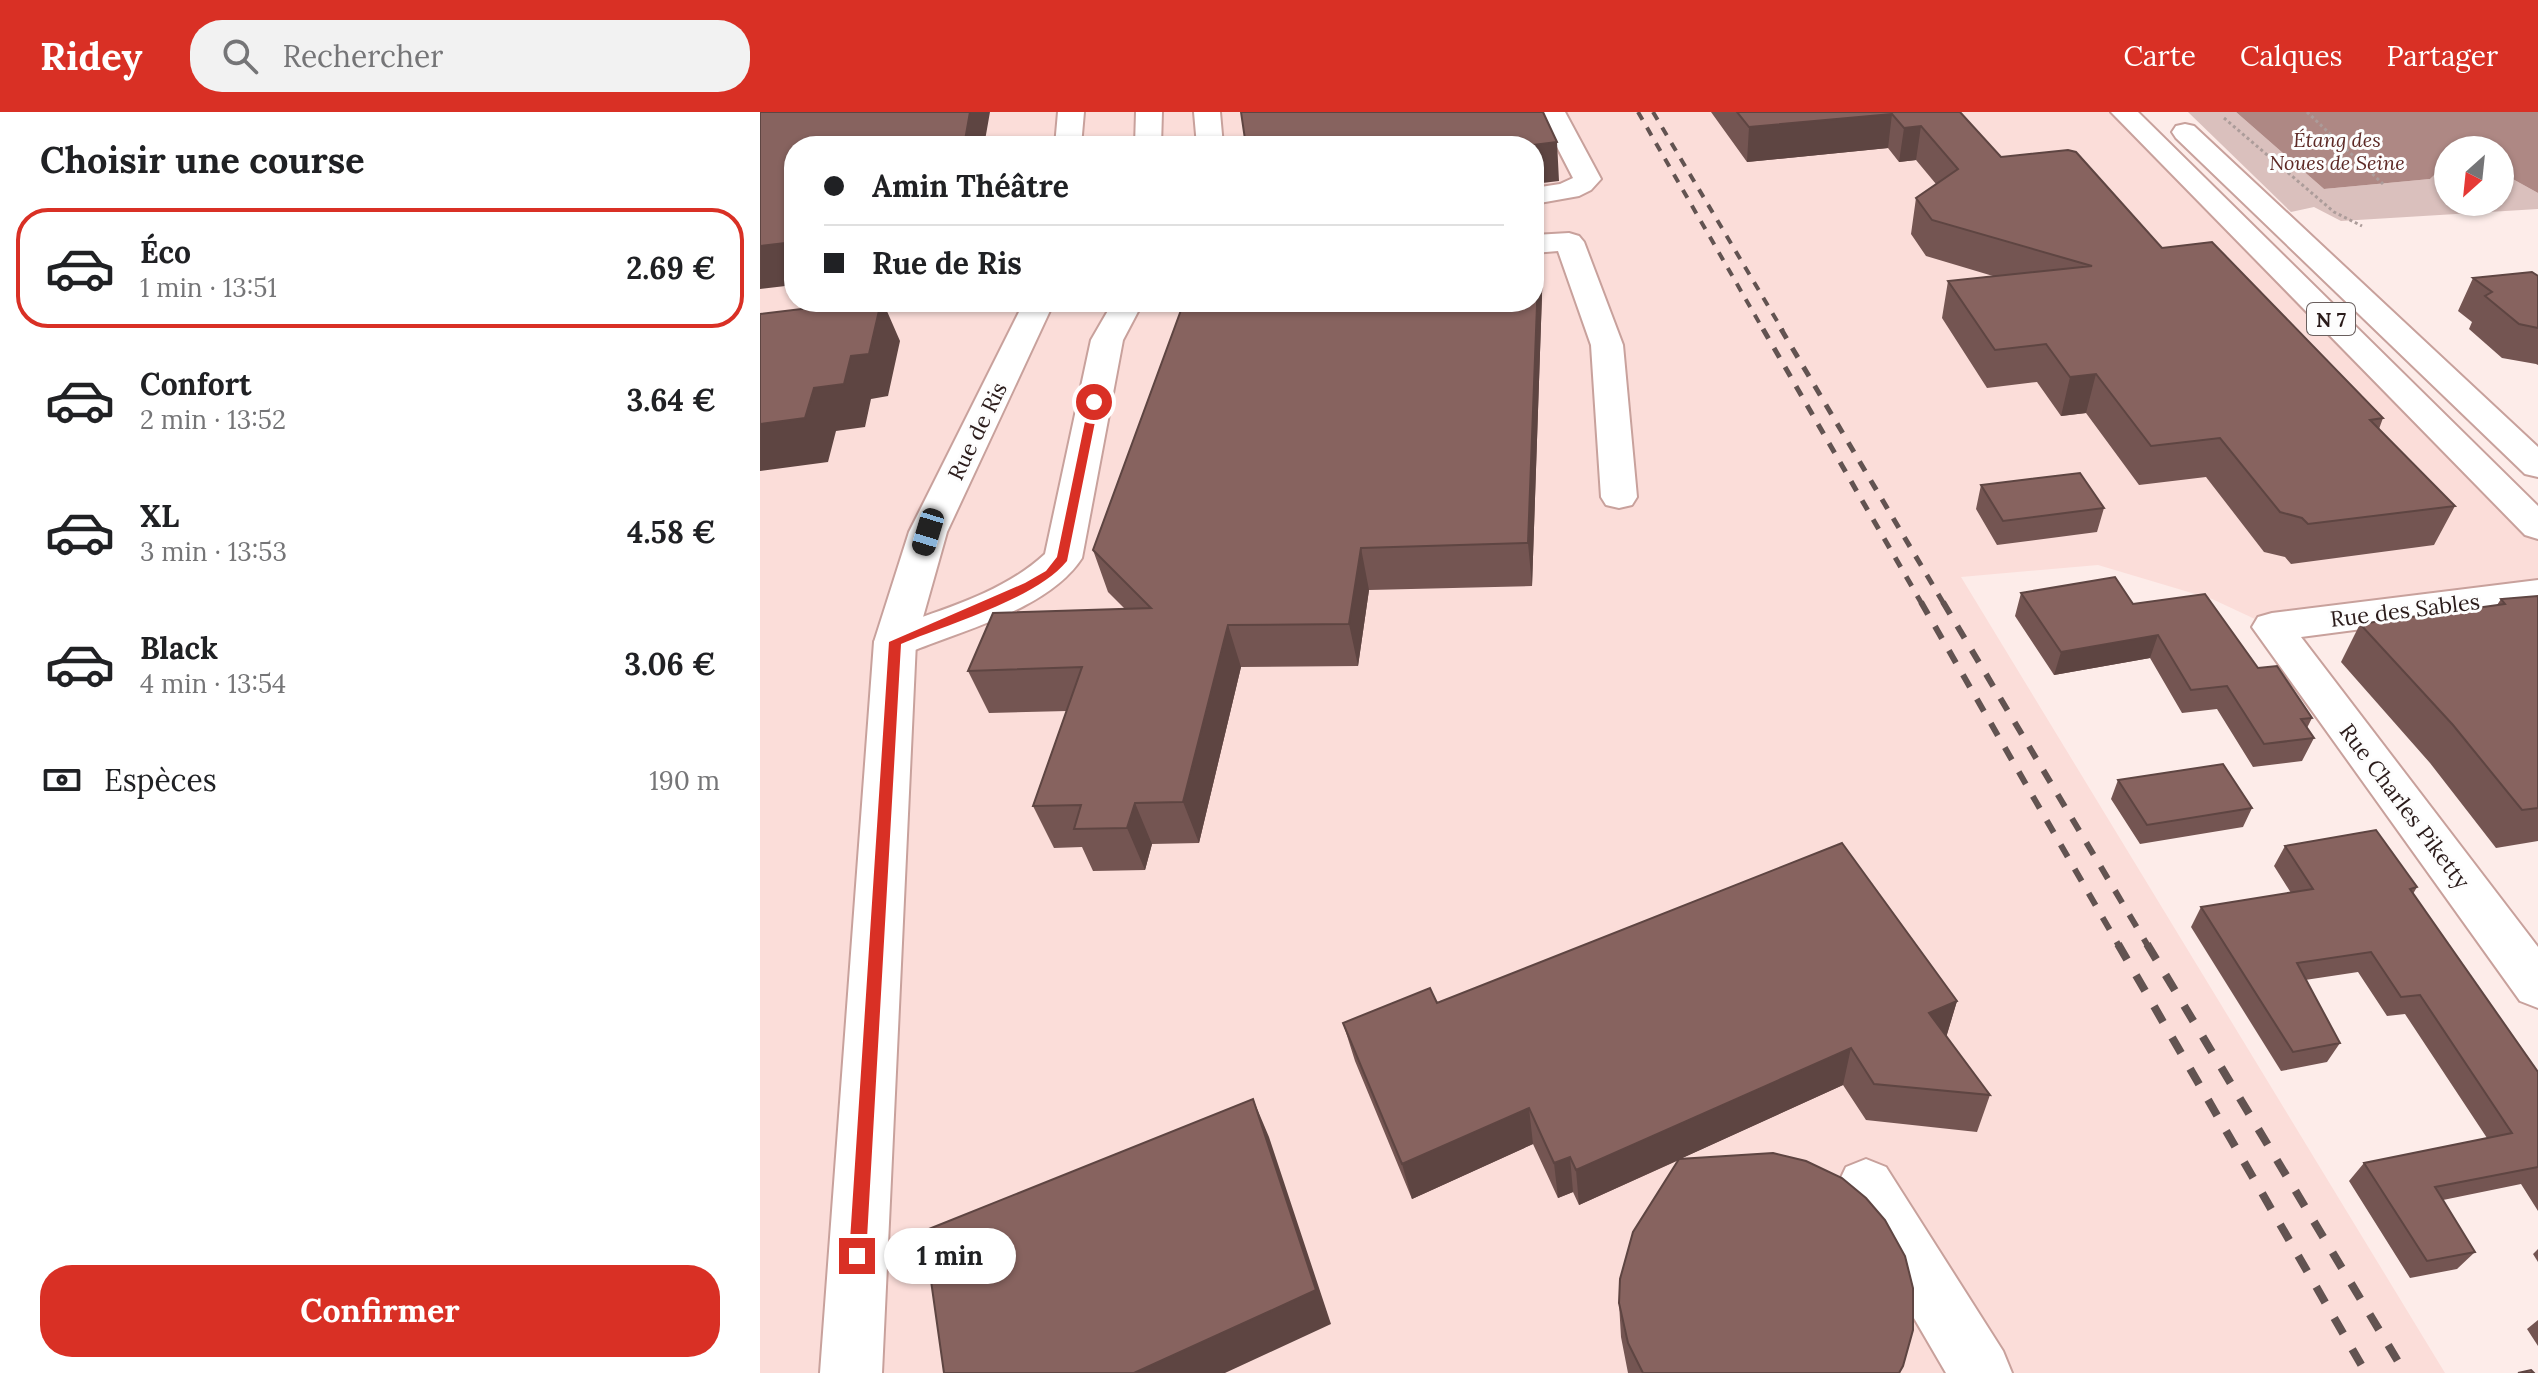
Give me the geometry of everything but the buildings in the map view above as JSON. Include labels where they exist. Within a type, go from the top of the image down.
[{"type":"main road","points":[[1069,136],[1071,112]]},
{"type":"main road","points":[[1148,136],[1149,112]]},
{"type":"main road","points":[[1207,112],[1209,136]]},
{"type":"main road","points":[[1544,194],[1579,188],[1587,179],[1552,112]]},
{"type":"main road","name":"N 7","points":[[2124,112],[2538,527]]},
{"type":"main road","name":"N 7","points":[[2164,112],[2538,466]]},
{"type":"main road","points":[[1544,243],[1569,242],[1607,345],[1619,497]]},
{"type":"main road","name":"Rue de Ris","points":[[851,1373],[895,642],[928,532],[1034,312]]},
{"type":"main road","points":[[895,642],[1029,586],[1050,573],[1063,558],[1107,340],[1122,312]]},
{"type":"main road","name":"Rue des Sables","points":[[2272,627],[2538,593]]},
{"type":"main road","name":"Rue Charles Piketty","points":[[2272,627],[2538,986]]},
{"type":"main road","points":[[1866,1186],[1981,1373]]},
{"type":"path","points":[[2218,112],[2334,212],[2362,226]]},
{"type":"path","points":[[2307,112],[2383,184]]},
{"type":"shaded area","points":[[760,112],[2124,112],[2538,527],[2538,593],[2272,627],[2212,599],[2098,565],[1961,577],[2445,1373],[760,1373]]},
{"type":"shaded area","points":[[2188,112],[2236,112],[2324,189],[2430,179],[2434,175],[2434,215],[2341,221],[2314,207],[2291,212]]},
{"type":"shaded area","points":[[2514,180],[2538,193],[2538,209],[2514,210]]},
{"type":"water","name":"Étang des Noues de Seine","points":[[2236,112],[2538,112],[2538,193],[2514,180],[2514,136],[2434,136],[2434,175],[2430,179],[2324,189]]},
{"type":"railway","points":[[1638,112],[1764,331]]},
{"type":"railway","points":[[1653,112],[1783,331]]},
{"type":"railway","points":[[1763,329],[1922,604]]},
{"type":"railway","points":[[1781,329],[1944,604]]},
{"type":"railway","points":[[1921,602],[2119,946]]},
{"type":"railway","points":[[1943,602],[2148,946]]},
{"type":"railway","points":[[2118,944],[2366,1373]]},
{"type":"railway","points":[[2147,944],[2405,1373]]},
{"type":"route","points":[[857,1256],[895,642],[1029,586],[1050,573],[1063,558],[1094,402]]}]
